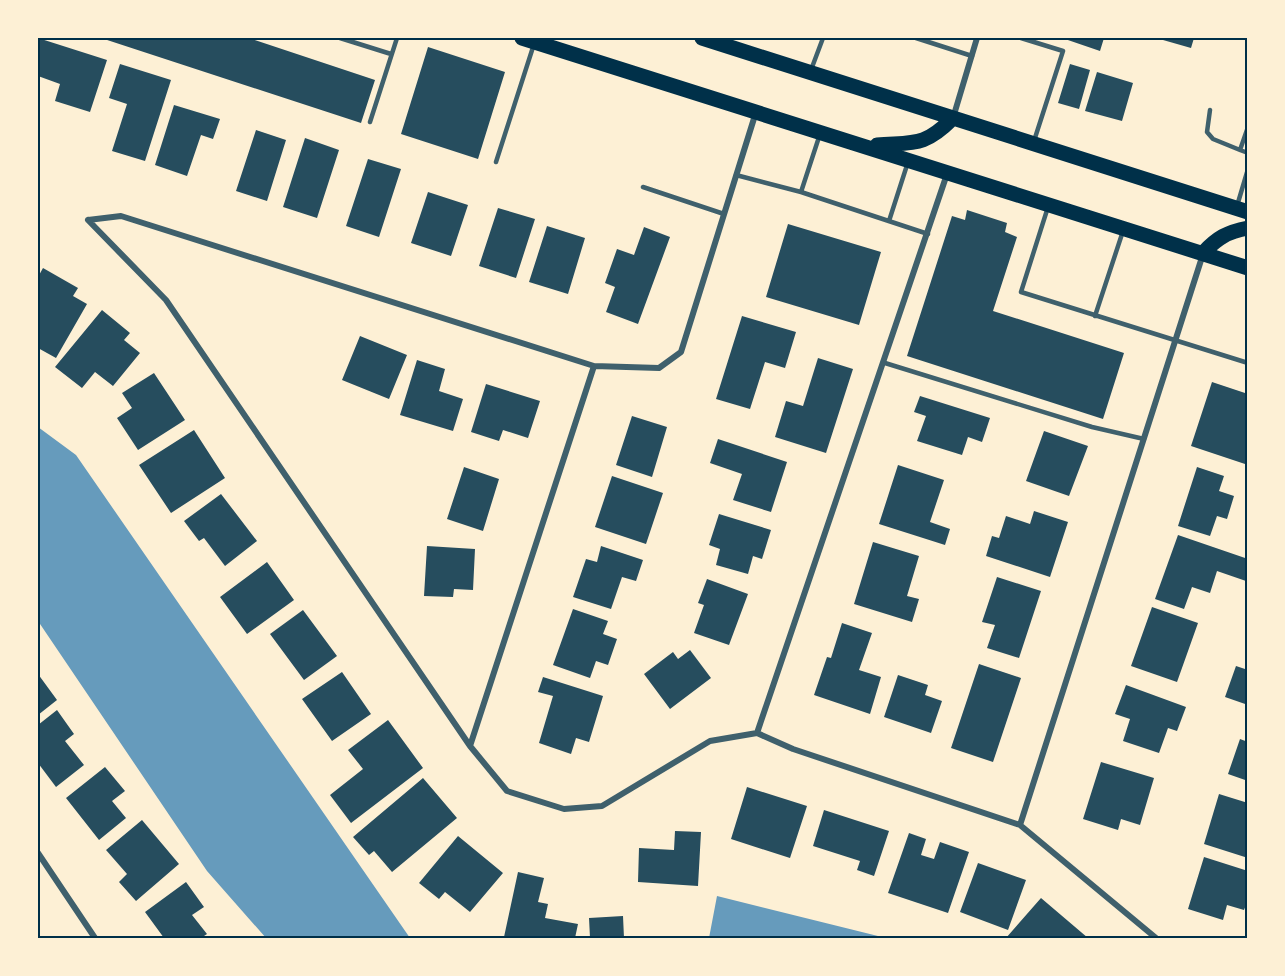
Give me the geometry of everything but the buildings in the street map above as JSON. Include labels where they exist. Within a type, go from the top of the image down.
[{"type":"main road","points":[[702,38],[1242,210]]},
{"type":"main road","points":[[529,40],[1248,268]]},
{"type":"main road","points":[[868,146],[922,142],[936,135],[952,119]]},
{"type":"main road","points":[[1203,253],[1216,239],[1248,228]]},
{"type":"street","points":[[952,119],[978,38]]},
{"type":"street","points":[[756,111],[681,352],[659,368],[594,366],[120,216],[88,220],[166,300],[470,746],[507,790],[564,808],[602,806],[710,741],[757,733],[793,749],[1020,825],[1156,939]]},
{"type":"street","points":[[757,733],[885,363],[948,172]]},
{"type":"street","points":[[1020,825],[1203,253]]},
{"type":"street","points":[[470,746],[594,366]]},
{"type":"street","points":[[38,853],[96,939]]},
{"type":"lane","points":[[340,38],[391,54]]},
{"type":"lane","points":[[370,122],[397,38]]},
{"type":"lane","points":[[811,73],[823,38]]},
{"type":"lane","points":[[916,38],[972,56]]},
{"type":"lane","points":[[1021,38],[1063,51],[1033,144]]},
{"type":"lane","points":[[496,162],[529,40]]},
{"type":"lane","points":[[1210,110],[1207,132],[1213,139],[1248,153]]},
{"type":"lane","points":[[1240,150],[1248,127]]},
{"type":"lane","points":[[801,192],[821,132]]},
{"type":"lane","points":[[889,221],[909,160]]},
{"type":"lane","points":[[1242,210],[1248,169]]},
{"type":"lane","points":[[736,175],[801,192],[927,234]]},
{"type":"lane","points":[[644,187],[724,214]]},
{"type":"lane","points":[[1049,204],[1021,292],[1248,363]]},
{"type":"lane","points":[[1095,316],[1124,228]]},
{"type":"lane","points":[[885,363],[1092,427],[1144,439]]},
{"type":"water","points":[[38,427],[76,455],[410,938],[266,938],[207,871],[38,621]]},
{"type":"water","points":[[717,896],[886,938],[709,938]]}]
